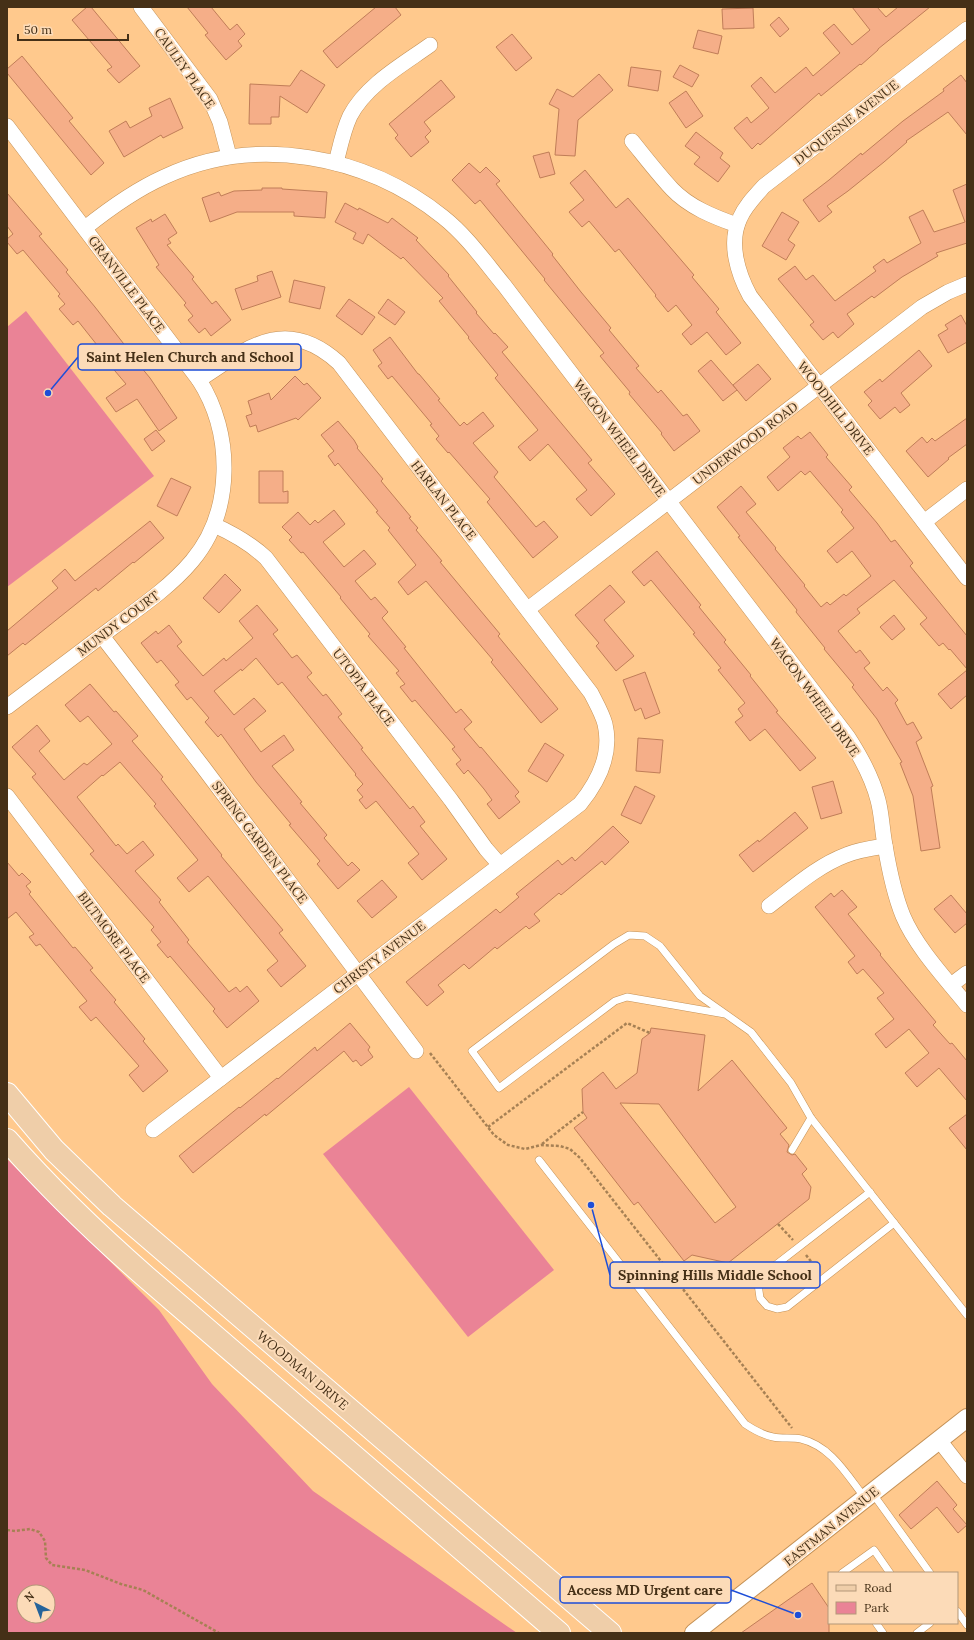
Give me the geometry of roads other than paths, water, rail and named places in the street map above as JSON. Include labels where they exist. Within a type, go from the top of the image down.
[{"type":"main road","name":"WOODMAN DRIVE","points":[[7,1094],[54,1150],[112,1206],[610,1633]]},
{"type":"main road","points":[[7,1140],[80,1218],[146,1277],[559,1633]]},
{"type":"street","name":"CAULEY PLACE","points":[[141,7],[210,99],[220,122],[229,156]]},
{"type":"street","name":"DUQUESNE AVENUE","points":[[737,225],[749,204],[764,186],[967,29]]},
{"type":"street","points":[[336,163],[344,131],[351,115],[361,100],[378,83],[430,45]]},
{"type":"street","name":"GRANVILLE PLACE","points":[[7,126],[208,394],[216,412],[224,453],[224,480],[214,525]]},
{"type":"street","points":[[632,141],[673,190],[697,208],[716,218],[737,225]]},
{"type":"street","name":"WAGON WHEEL DRIVE","points":[[85,228],[120,202],[164,176],[198,163],[229,156],[261,154],[293,156],[336,163],[370,174],[397,186],[423,202],[444,218],[465,238],[504,285],[848,737],[860,756],[878,799],[885,846],[903,916],[915,940],[967,1005]]},
{"type":"street","name":"WOODHILL DRIVE","points":[[737,225],[734,236],[735,255],[739,272],[750,296],[967,578]]},
{"type":"street","name":"UNDERWOOD ROAD","points":[[528,609],[922,307],[948,292],[967,284]]},
{"type":"street","name":"HARLAN PLACE","points":[[199,380],[241,352],[266,341],[287,338],[301,340],[315,345],[328,353],[339,363],[591,693],[605,725],[606,742],[603,764],[598,778]]},
{"type":"street","points":[[924,522],[967,489]]},
{"type":"street","name":"MUNDY COURT","points":[[7,707],[102,636],[178,576],[192,561],[204,544],[214,525]]},
{"type":"street","name":"UTOPIA PLACE","points":[[214,525],[238,536],[253,546],[266,558],[451,800],[486,849],[500,865]]},
{"type":"street","name":"SPRING GARDEN PLACE","points":[[102,636],[202,766],[416,1051]]},
{"type":"street","name":"CHRISTY AVENUE","points":[[153,1130],[580,804],[590,792],[598,778]]},
{"type":"street","name":"BILTMORE PLACE","points":[[7,796],[221,1078]]},
{"type":"street","points":[[770,906],[814,872],[830,862],[847,854],[885,846]]},
{"type":"street","points":[[951,985],[967,973]]},
{"type":"street","name":"EASTMAN AVENUE","points":[[694,1633],[967,1418]]},
{"type":"street","points":[[938,1440],[967,1476]]},
{"type":"lane","points":[[725,1014],[627,997],[615,1001],[499,1088],[472,1051],[614,944],[629,935],[645,936],[660,946],[700,996],[751,1032],[791,1083],[811,1118],[967,1315]]},
{"type":"lane","points":[[792,1150],[811,1118]]},
{"type":"lane","points":[[539,1160],[745,1424],[758,1432],[773,1437],[801,1439],[820,1447],[834,1458],[868,1496],[929,1572]]},
{"type":"lane","points":[[870,1192],[764,1274],[758,1284],[760,1298],[766,1306],[776,1309],[786,1307],[894,1223]]},
{"type":"lane","points":[[843,1572],[874,1550],[889,1572]]},
{"type":"lane","points":[[958,1612],[967,1625]]},
{"type":"lane","points":[[877,1624],[883,1633]]},
{"type":"lane","points":[[917,1633],[927,1624]]},
{"type":"place","name":"Saint Helen Church and School","points":[[48,393]]},
{"type":"place","name":"Spinning Hills Middle School","points":[[591,1205]]},
{"type":"place","name":"Access MD Urgent care","points":[[798,1615]]}]
